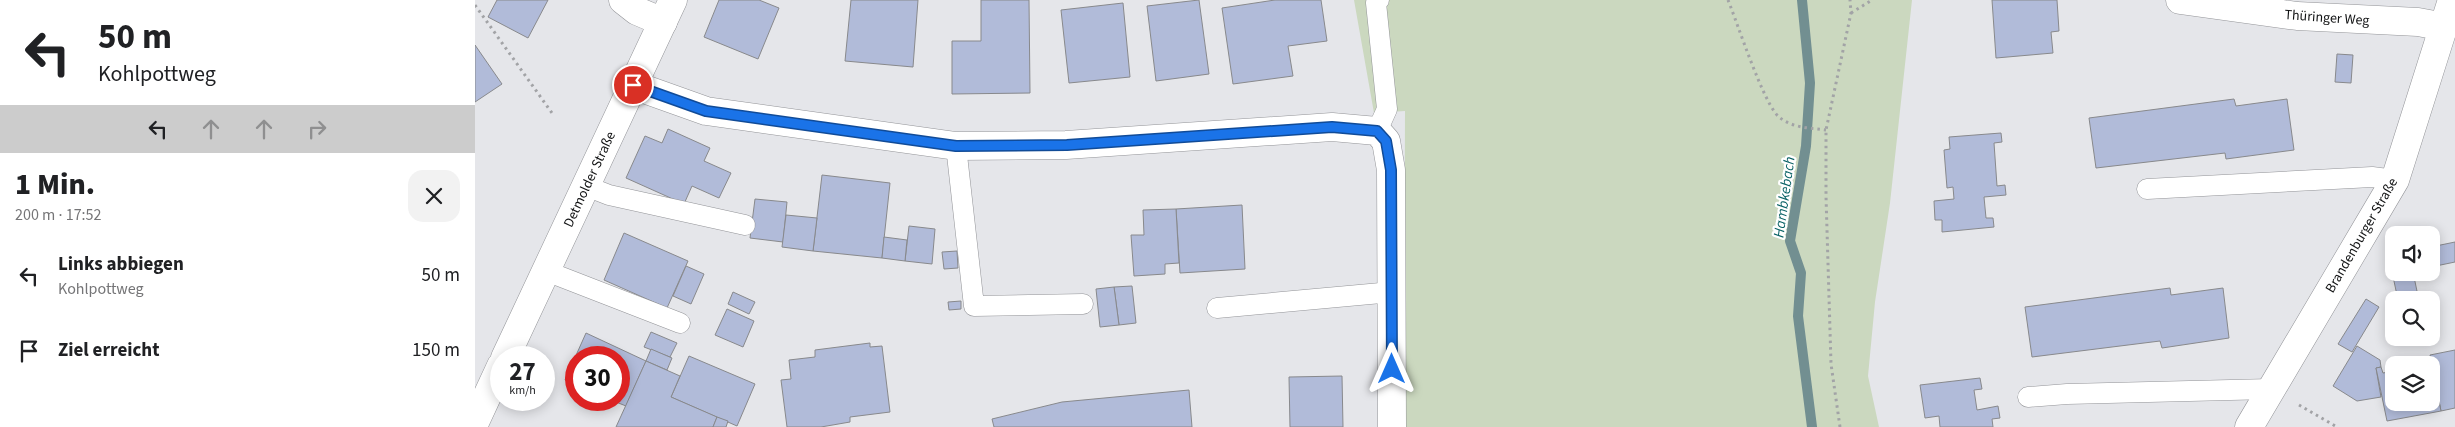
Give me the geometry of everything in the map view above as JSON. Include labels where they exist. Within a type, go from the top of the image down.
[{"type":"street","points":[[623,0],[637,11],[668,11]]},
{"type":"street","name":"Thüringer Weg","points":[[2180,0],[2297,16],[2418,22],[2445,27]]},
{"type":"street","name":"Brandenburger Straße","points":[[2249,427],[2395,180],[2452,0]]},
{"type":"street","name":"Detmolder Straße","points":[[511,346],[668,11]]},
{"type":"street","points":[[633,85],[706,111],[956,146],[1067,145],[1332,127],[1377,131],[1386,141],[1391,170],[1392,427]]},
{"type":"street","points":[[475,422],[490,390]]},
{"type":"lane","points":[[1377,131],[1387,109],[1377,23],[1376,3],[1379,0]]},
{"type":"lane","points":[[956,146],[974,306],[1083,304]]},
{"type":"lane","points":[[2147,189],[2373,177],[2395,180]]},
{"type":"lane","points":[[586,186],[609,195],[745,225]]},
{"type":"lane","points":[[546,271],[680,323]]},
{"type":"lane","points":[[1217,308],[1392,292]]},
{"type":"lane","points":[[2028,397],[2067,394],[2271,389]]},
{"type":"path","points":[[1728,0],[1767,101],[1777,116],[1794,126],[1826,130]]},
{"type":"path","points":[[1840,427],[1831,364],[1826,130],[1851,13],[1850,0]]},
{"type":"path","points":[[1851,13],[1872,0]]},
{"type":"path","points":[[475,5],[552,113]]},
{"type":"path","points":[[2271,389],[2337,427]]},
{"type":"green space","points":[[1354,0],[1912,0],[1890,203],[1875,302],[1868,376],[1879,427],[1404,427],[1405,111],[1374,113]]},
{"type":"building","points":[[497,0],[548,0],[528,38],[488,17]]},
{"type":"building","points":[[719,0],[759,0],[779,8],[758,59],[704,37]]},
{"type":"building","points":[[851,0],[918,0],[913,67],[845,61]]},
{"type":"building","points":[[981,0],[1029,0],[1030,93],[952,94],[952,41],[981,41]]},
{"type":"building","points":[[1199,0],[1209,74],[1156,81],[1147,6]]},
{"type":"building","points":[[1275,0],[1321,0],[1327,41],[1288,46],[1293,76],[1233,84],[1222,8]]},
{"type":"building","points":[[1992,0],[2057,0],[2059,31],[2051,32],[2053,53],[1996,58]]},
{"type":"building","points":[[1123,3],[1130,77],[1069,83],[1061,10]]},
{"type":"building","points":[[475,45],[502,84],[475,102]]},
{"type":"building","points":[[2337,54],[2353,55],[2351,83],[2335,82]]},
{"type":"building","points":[[2234,99],[2236,106],[2287,99],[2294,150],[2226,159],[2225,153],[2096,168],[2089,118]]},
{"type":"building","points":[[668,129],[710,148],[704,161],[731,173],[719,198],[692,186],[684,204],[626,178],[645,136],[662,143]]},
{"type":"building","points":[[2001,133],[2002,142],[1994,143],[1997,186],[2005,185],[2006,195],[1984,197],[1986,218],[1993,218],[1994,227],[1942,232],[1942,220],[1935,220],[1934,201],[1954,199],[1953,187],[1947,188],[1944,150],[1950,149],[1949,137]]},
{"type":"building","points":[[822,175],[890,183],[882,258],[813,251]]},
{"type":"building","points":[[755,199],[787,202],[783,242],[750,238]]},
{"type":"building","points":[[1242,205],[1245,269],[1180,273],[1176,209]]},
{"type":"building","points":[[1176,209],[1179,263],[1165,264],[1165,274],[1134,276],[1131,235],[1144,235],[1143,210]]},
{"type":"building","points":[[786,215],[817,218],[813,251],[782,247]]},
{"type":"building","points":[[909,226],[935,229],[932,264],[905,261]]},
{"type":"building","points":[[624,233],[688,261],[667,308],[604,280]]},
{"type":"building","points":[[884,237],[907,240],[905,261],[882,258]]},
{"type":"building","points":[[2455,242],[2455,262],[2440,265],[2440,245]]},
{"type":"building","points":[[957,251],[958,268],[944,269],[942,252]]},
{"type":"building","points":[[686,266],[704,274],[691,304],[673,296]]},
{"type":"building","points":[[2394,281],[2415,281],[2417,291],[2396,291]]},
{"type":"building","points":[[1132,286],[1136,323],[1119,325],[1114,287]]},
{"type":"building","points":[[1114,287],[1119,325],[1100,327],[1096,289]]},
{"type":"building","points":[[2170,288],[2171,295],[2223,288],[2229,338],[2162,348],[2160,341],[2032,357],[2025,307]]},
{"type":"building","points":[[733,292],[755,302],[749,314],[728,304]]},
{"type":"building","points":[[2366,299],[2379,307],[2352,352],[2338,344]]},
{"type":"building","points":[[961,301],[961,309],[949,310],[948,302]]},
{"type":"building","points":[[727,309],[754,321],[743,347],[715,335]]},
{"type":"building","points":[[651,332],[677,343],[670,357],[644,347]]},
{"type":"building","points":[[586,333],[614,346],[580,346]]},
{"type":"building","points":[[870,343],[870,347],[882,346],[890,412],[850,417],[850,422],[821,427],[787,427],[781,380],[791,379],[789,360],[815,357],[815,350]]},
{"type":"building","points":[[2357,346],[2380,360],[2381,367],[2376,368],[2381,397],[2357,401],[2333,386]]},
{"type":"building","points":[[651,349],[672,358],[667,370],[646,361]]},
{"type":"building","points":[[2455,350],[2455,408],[2441,411],[2440,356],[2430,355]]},
{"type":"building","points":[[630,354],[646,361],[630,397]]},
{"type":"building","points":[[689,356],[755,384],[737,426],[671,397]]},
{"type":"building","points":[[646,361],[680,376],[671,397],[717,417],[713,427],[616,427],[623,411],[630,411],[630,396]]},
{"type":"building","points":[[2381,367],[2383,373],[2385,373],[2385,411],[2440,411],[2440,406],[2441,411],[2387,421],[2376,368]]},
{"type":"building","points":[[1342,376],[1343,427],[1290,427],[1289,377]]},
{"type":"building","points":[[1980,378],[1982,389],[1974,390],[1977,410],[1998,406],[2000,418],[1992,419],[1993,427],[1940,427],[1939,416],[1925,418],[1920,385]]},
{"type":"building","points":[[1189,390],[1192,427],[994,427],[992,419],[1062,402]]},
{"type":"building","points":[[717,417],[728,421],[726,427],[713,427]]},
{"type":"waterway","name":"Hambkebach","points":[[1802,0],[1810,83],[1806,146],[1790,241],[1801,273],[1798,316],[1812,427]]},
{"type":"route","points":[[633,85],[706,111],[956,146],[1067,145],[1332,127],[1377,131],[1386,141],[1391,170],[1392,369]]}]
